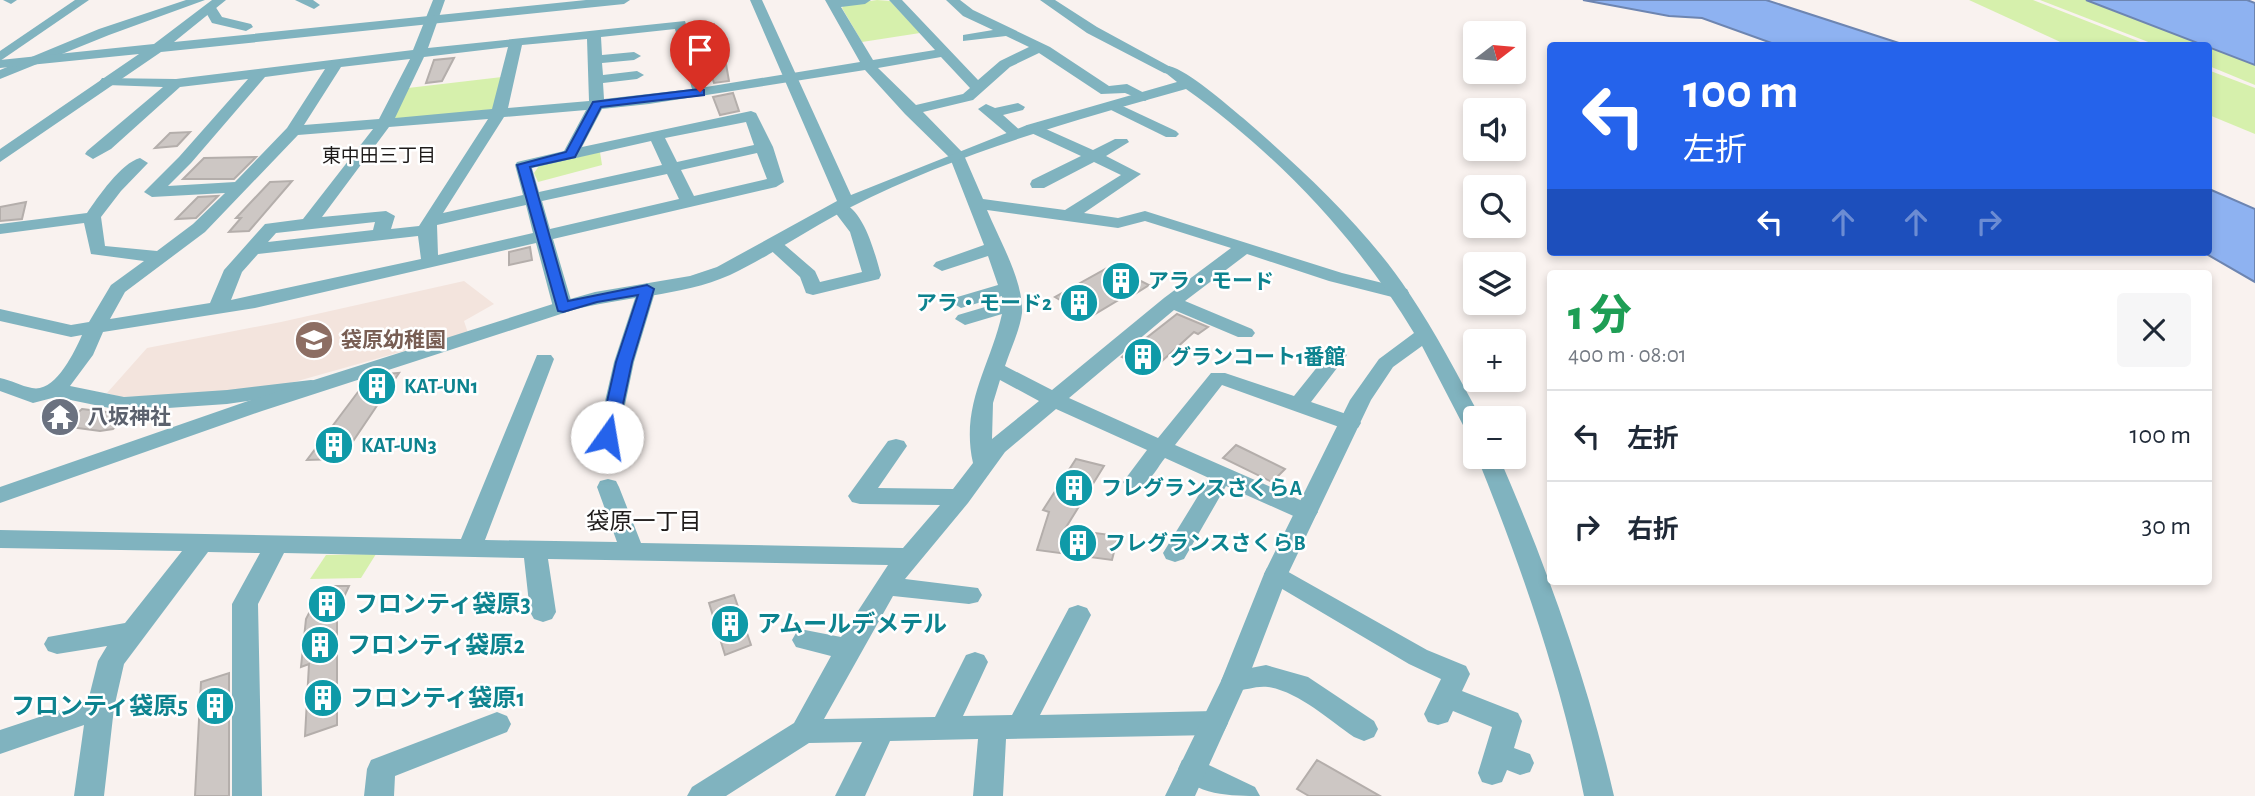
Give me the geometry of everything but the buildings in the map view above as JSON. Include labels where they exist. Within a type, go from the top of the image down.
[{"type":"street","points":[[0,57],[83,0]]},
{"type":"street","points":[[307,224],[362,156],[384,123],[420,52],[439,0]]},
{"type":"street","points":[[0,64],[624,0]]},
{"type":"street","points":[[756,0],[843,205],[859,231],[872,275],[813,289],[808,275],[774,244]]},
{"type":"street","points":[[865,0],[832,2],[869,66],[910,111],[957,156],[995,247],[1010,297],[1006,338],[982,403],[981,451],[984,464]]},
{"type":"street","points":[[895,0],[978,88]]},
{"type":"street","points":[[952,0],[968,13],[1045,50],[1107,91],[1127,88],[1145,97]]},
{"type":"street","points":[[1046,0],[1092,30],[1169,70]]},
{"type":"street","points":[[1063,0],[1216,103],[1293,169],[1400,293],[1464,406]]},
{"type":"street","points":[[210,3],[217,20],[246,27]]},
{"type":"street","points":[[0,157],[40,125],[155,48],[210,3]]},
{"type":"street","points":[[0,75],[31,61],[210,3]]},
{"type":"street","points":[[107,80],[176,83],[420,52],[680,24],[700,92]]},
{"type":"street","points":[[968,38],[1006,32]]},
{"type":"street","points":[[570,154],[597,104],[594,34]]},
{"type":"street","points":[[430,262],[428,225],[499,113],[516,41]]},
{"type":"street","points":[[910,111],[968,97],[1005,64],[1038,48]]},
{"type":"street","points":[[293,131],[597,104],[700,92],[943,53]]},
{"type":"street","points":[[595,60],[634,55]]},
{"type":"street","points":[[56,390],[83,355],[94,328],[118,289],[199,228],[240,187],[293,131],[336,63]]},
{"type":"street","points":[[240,187],[152,192],[185,160],[261,73]]},
{"type":"street","points":[[596,80],[637,75]]},
{"type":"street","points":[[93,153],[106,146],[176,83]]},
{"type":"street","points":[[0,495],[325,384],[563,307],[595,298],[693,281],[723,271],[843,205],[957,156],[1024,131],[1187,85]]},
{"type":"street","points":[[1114,106],[1171,134]]},
{"type":"street","points":[[1018,107],[988,112],[1024,131],[1133,174],[1071,214]]},
{"type":"street","points":[[0,315],[71,331],[255,302],[543,237],[776,182],[765,146],[751,116],[523,165],[531,200],[543,237],[563,307]]},
{"type":"street","points":[[656,135],[689,203]]},
{"type":"street","points":[[1038,184],[1121,142]]},
{"type":"street","points":[[251,249],[380,235],[765,146]]},
{"type":"street","points":[[0,229],[92,217],[115,187],[140,163]]},
{"type":"street","points":[[976,203],[1071,214],[1118,223],[1145,216],[1363,285],[1400,293]]},
{"type":"street","points":[[218,308],[233,270],[271,228],[386,216],[380,235]]},
{"type":"street","points":[[92,217],[97,250],[161,257]]},
{"type":"street","points":[[942,266],[995,247]]},
{"type":"street","points":[[702,796],[804,731],[886,586],[960,497],[997,447],[1171,302],[1243,248]]},
{"type":"street","points":[[602,462],[624,362],[647,289]]},
{"type":"street","points":[[963,311],[1010,297]]},
{"type":"street","points":[[1171,302],[1245,333]]},
{"type":"street","points":[[1180,796],[1234,681],[1276,574],[1350,423],[1386,363],[1425,334]]},
{"type":"street","points":[[1298,405],[1337,355]]},
{"type":"street","points":[[470,547],[544,359]]},
{"type":"street","points":[[995,369],[1054,400],[1306,512]]},
{"type":"street","points":[[1134,481],[1218,377],[1350,423]]},
{"type":"street","points":[[0,384],[33,396],[56,390],[124,404],[227,397],[325,384]]},
{"type":"street","points":[[896,446],[860,496],[960,497]]},
{"type":"street","points":[[1493,469],[1534,567],[1591,757],[1599,796]]},
{"type":"street","points":[[1175,553],[1222,474]]},
{"type":"street","points":[[608,487],[632,551]]},
{"type":"street","points":[[0,539],[909,557]]},
{"type":"street","points":[[89,796],[100,709],[111,661],[203,541]]},
{"type":"street","points":[[247,796],[245,604],[278,544]]},
{"type":"street","points":[[535,549],[543,612]]},
{"type":"street","points":[[1276,574],[1418,657],[1457,674],[1442,705],[1508,721],[1503,763]]},
{"type":"street","points":[[886,586],[969,595]]},
{"type":"street","points":[[988,796],[1006,728],[1078,615]]},
{"type":"street","points":[[57,644],[134,632]]},
{"type":"street","points":[[805,639],[848,649]]},
{"type":"street","points":[[944,728],[975,662]]},
{"type":"street","points":[[1234,681],[1266,676],[1298,685],[1364,729]]},
{"type":"street","points":[[0,742],[100,709]]},
{"type":"street","points":[[804,731],[1214,723]]},
{"type":"street","points":[[379,796],[381,769],[497,724]]},
{"type":"street","points":[[850,796],[882,728]]},
{"type":"street","points":[[1192,769],[1245,796]]},
{"type":"shaded area","name":"袋原幼稚園","points":[[464,281],[494,304],[464,321],[468,333],[287,384],[224,392],[121,397],[107,393],[147,348],[281,322]]},
{"type":"green space","points":[[877,0],[890,1],[920,33],[862,42],[842,8],[844,5]]},
{"type":"green space","points":[[1969,0],[2033,0],[2140,42],[2060,42]]},
{"type":"green space","points":[[2040,0],[2086,0],[2196,42],[2148,42]]},
{"type":"green space","points":[[2212,49],[2255,65],[2255,85],[2212,67]]},
{"type":"green space","points":[[2212,72],[2255,88],[2255,134],[2212,116]]},
{"type":"green space","points":[[502,77],[495,109],[393,120],[408,88]]},
{"type":"green space","points":[[600,152],[602,165],[538,182],[534,173],[539,166]]},
{"type":"green space","points":[[376,554],[361,578],[310,579],[326,555]]},
{"type":"water","points":[[1583,0],[1766,0],[1896,42],[1769,42],[1702,18],[1669,16]]},
{"type":"water","points":[[2086,0],[2247,0],[2255,3],[2255,65],[2212,48],[2212,42],[2195,42]]},
{"type":"water","points":[[2212,190],[2255,209],[2255,282],[2210,256]]},
{"type":"place","name":"アラ・モード","points":[[1121,281]]},
{"type":"place","name":"アラ・モード2","points":[[1079,303]]},
{"type":"place","name":"袋原幼稚園","points":[[314,340]]},
{"type":"place","name":"グランコート1番館","points":[[1143,357]]},
{"type":"place","name":"KAT-UN1","points":[[377,386]]},
{"type":"place","name":"八坂神社","points":[[60,417]]},
{"type":"place","name":"KAT-UN3","points":[[334,445]]},
{"type":"place","name":"フレグランスさくらA","points":[[1074,488]]},
{"type":"place","name":"フレグランスさくらB","points":[[1078,543]]},
{"type":"place","name":"フロンティ袋原3","points":[[327,604]]},
{"type":"place","name":"アムールデメテル","points":[[730,624]]},
{"type":"place","name":"フロンティ袋原2","points":[[320,645]]},
{"type":"place","name":"フロンティ袋原1","points":[[323,698]]},
{"type":"place","name":"フロンティ袋原5","points":[[215,706]]},
{"type":"district","name":"東中田三丁目","points":[[379,155]]},
{"type":"district","name":"袋原一丁目","points":[[644,521]]},
{"type":"route","points":[[607,437],[624,362],[647,289],[563,307],[523,165],[570,154],[597,104],[700,92]]}]
